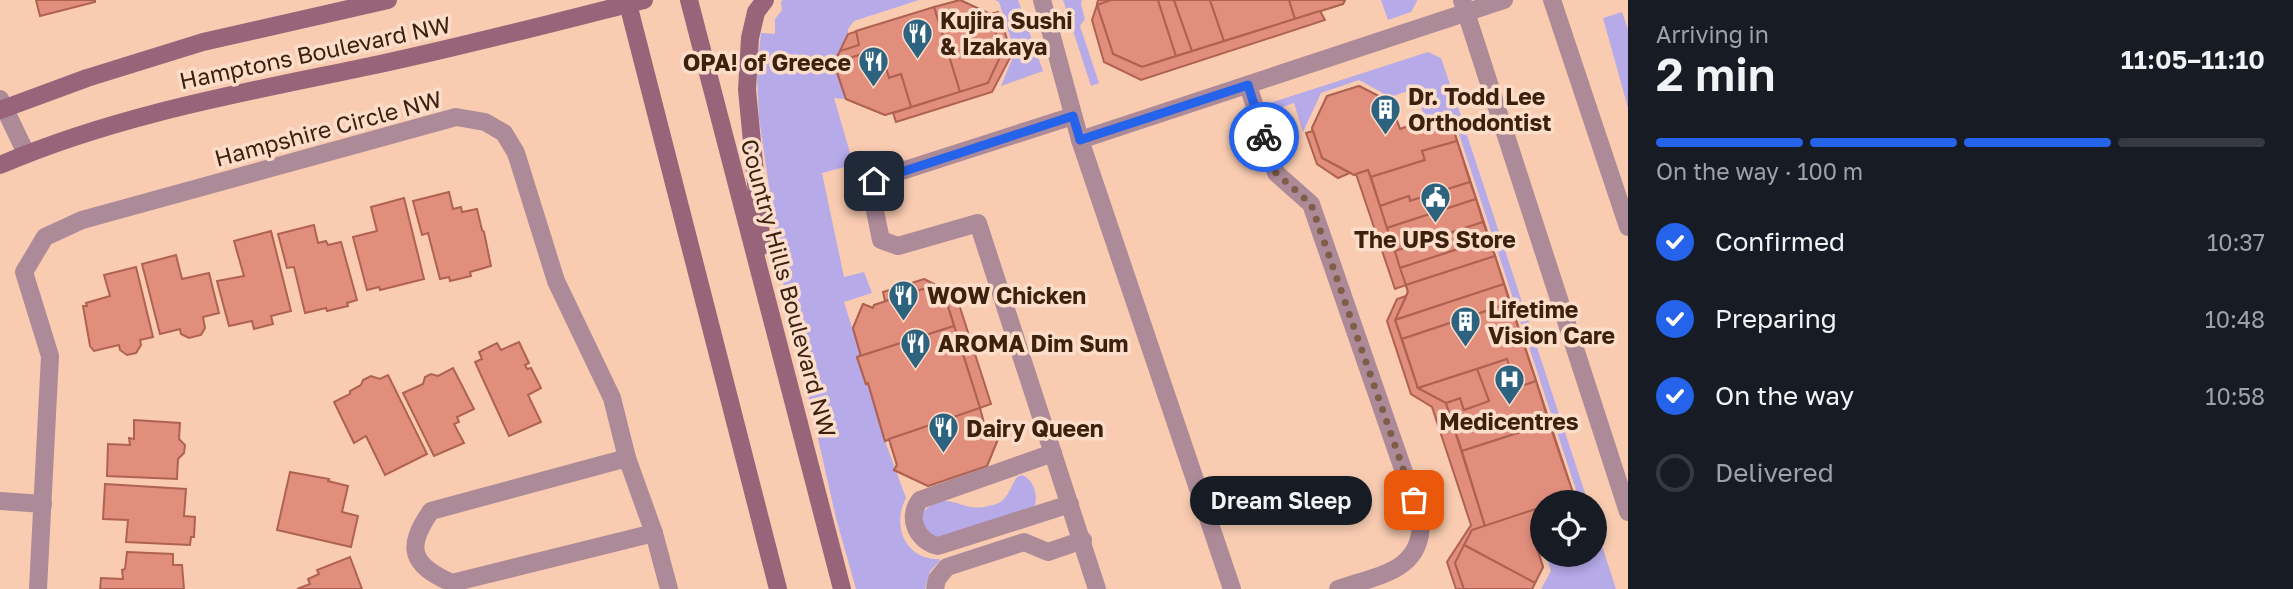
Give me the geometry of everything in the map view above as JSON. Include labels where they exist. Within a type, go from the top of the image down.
[{"type":"main road","name":"Hamptons Boulevard NW","points":[[1,106],[203,42],[388,0]]},
{"type":"main road","name":"Country Hills Boulevard NW","points":[[689,0],[842,589]]},
{"type":"main road","points":[[765,0],[756,12],[750,38],[747,90],[767,302]]},
{"type":"main road","name":"Hamptons Boulevard NW","points":[[0,165],[26,153],[171,108],[383,63],[633,1]]},
{"type":"main road","points":[[633,1],[778,589]]},
{"type":"street","points":[[1042,0],[1080,140],[1232,589]]},
{"type":"street","points":[[1080,140],[1248,85],[1464,6],[1504,0]]},
{"type":"street","points":[[1552,0],[1628,227]]},
{"type":"street","points":[[1464,6],[1628,512]]},
{"type":"street","points":[[1248,85],[1276,173],[1311,204],[1421,521],[1421,537],[1416,551],[1408,561],[1397,569],[1338,589]]},
{"type":"street","points":[[1,106],[26,153]]},
{"type":"street","points":[[1073,116],[880,178],[870,187],[881,240],[888,244],[898,246],[978,223],[1097,589]]},
{"type":"street","name":"Hampshire Circle NW","points":[[38,589],[50,356],[24,272],[45,237],[82,220],[456,117],[485,122],[504,134],[516,153],[556,281],[612,398],[627,458],[654,533],[669,589]]},
{"type":"street","points":[[1053,453],[920,500],[913,514],[914,523],[922,539],[929,544],[947,545],[1070,504]]},
{"type":"street","points":[[627,458],[431,511],[421,525],[414,545],[419,560],[430,574],[452,583],[654,533]]},
{"type":"street","points":[[0,501],[43,504]]},
{"type":"street","points":[[934,589],[937,579],[947,567],[1024,542],[1048,552],[1083,540]]},
{"type":"shaded area","points":[[783,0],[919,0],[854,21],[848,29],[834,63],[846,99],[834,98],[853,163],[822,173],[844,277],[864,272],[872,293],[844,302],[861,356],[858,357],[866,384],[868,383],[906,498],[900,519],[901,530],[910,548],[927,558],[940,561],[930,571],[925,589],[856,589],[836,518],[784,289],[759,118],[757,76],[761,33],[775,34],[775,19],[782,10]]},
{"type":"shaded area","points":[[995,0],[1018,0],[1043,71],[1001,86],[1015,52],[999,2]]},
{"type":"shaded area","points":[[1063,0],[1082,0],[1085,19],[1080,26],[1099,83],[1091,86]]},
{"type":"shaded area","points":[[1381,0],[1417,1],[1411,12],[1388,20]]},
{"type":"shaded area","points":[[1622,12],[1628,29],[1628,108],[1603,18]]},
{"type":"shaded area","points":[[1428,52],[1441,58],[1461,116],[1450,120],[1426,121],[1419,100],[1405,92],[1390,97],[1359,80],[1321,93],[1303,132],[1294,103],[1268,112],[1267,104]]},
{"type":"shaded area","points":[[1465,129],[1584,490],[1576,490],[1458,131]]},
{"type":"shaded area","points":[[1022,475],[1032,483],[1035,492],[1035,505],[1030,509],[938,540],[923,530],[922,513],[931,505],[947,501],[970,507],[996,504],[1005,498],[1017,477]]},
{"type":"shaded area","points":[[1607,561],[1616,589],[1541,589],[1551,571],[1550,567],[1607,567]]},
{"type":"building","points":[[36,0],[95,0],[95,2],[40,16]]},
{"type":"building","points":[[960,0],[990,14],[1002,53],[988,83],[885,115],[846,99],[834,63],[848,34]]},
{"type":"building","points":[[960,0],[990,14],[1002,53],[988,83],[960,92],[934,7]]},
{"type":"building","points":[[1098,0],[1345,0],[1343,4],[1142,67],[1113,54],[1097,5]]},
{"type":"building","points":[[1111,0],[1158,0],[1176,56],[1142,67],[1113,54],[1097,5]]},
{"type":"building","points":[[1158,0],[1174,0],[1192,51],[1176,56]]},
{"type":"building","points":[[1174,0],[1210,0],[1224,41],[1192,51]]},
{"type":"building","points":[[1210,0],[1289,0],[1295,19],[1224,41]]},
{"type":"building","points":[[1289,0],[1345,0],[1343,4],[1295,19]]},
{"type":"building","points":[[1097,5],[1113,54],[1142,67],[1320,11],[1325,20],[1141,80],[1104,62],[1092,20]]},
{"type":"building","name":"Kujira Sushi & Izakaya","points":[[934,7],[960,92],[911,107],[901,74],[889,78],[882,55],[876,56],[872,51],[834,63],[840,51],[859,45],[856,31]]},
{"type":"building","points":[[998,12],[1012,54],[992,92],[896,122],[893,113],[988,83],[1002,53],[990,14]]},
{"type":"building","name":"OPA! of Greece","points":[[872,51],[876,56],[882,55],[889,78],[901,74],[911,107],[885,115],[846,99],[834,63]]},
{"type":"building","points":[[1359,86],[1390,102],[1400,129],[1448,113],[1572,490],[1530,490],[1530,567],[1543,567],[1532,589],[1464,589],[1455,563],[1472,530],[1485,526],[1446,403],[1418,388],[1395,320],[1408,292],[1368,170],[1354,175],[1322,158],[1312,128],[1327,96]]},
{"type":"building","name":"Dr. Todd Lee Orthodontist","points":[[1359,86],[1390,102],[1400,129],[1448,113],[1457,141],[1422,151],[1425,160],[1371,177],[1368,170],[1354,175],[1322,158],[1312,128],[1327,96]]},
{"type":"building","points":[[1313,131],[1322,158],[1350,173],[1338,178],[1317,164],[1306,133]]},
{"type":"building","points":[[1457,141],[1470,182],[1410,201],[1409,196],[1380,206],[1371,177],[1425,160],[1422,151]]},
{"type":"building","points":[[1368,170],[1406,285],[1395,289],[1356,174]]},
{"type":"building","points":[[1470,182],[1476,199],[1387,228],[1380,206],[1409,196],[1410,201]]},
{"type":"building","points":[[449,192],[453,209],[461,207],[462,212],[477,209],[491,266],[470,272],[471,276],[450,281],[449,277],[440,279],[428,233],[422,235],[413,201]]},
{"type":"building","points":[[404,198],[424,279],[380,290],[379,287],[367,290],[353,237],[377,231],[371,207]]},
{"type":"building","name":"The UPS Store","points":[[1476,199],[1483,222],[1395,251],[1387,228]]},
{"type":"building","points":[[1483,222],[1489,239],[1400,268],[1395,251]]},
{"type":"building","points":[[314,225],[318,243],[326,241],[328,245],[341,242],[357,300],[347,303],[348,306],[305,313],[294,267],[287,268],[278,234]]},
{"type":"building","points":[[271,231],[291,311],[271,316],[273,324],[254,329],[252,321],[229,326],[217,281],[244,276],[234,241]]},
{"type":"building","points":[[1489,239],[1495,256],[1406,285],[1400,268]]},
{"type":"building","points":[[176,255],[182,279],[209,273],[219,313],[203,317],[205,328],[201,335],[189,338],[181,334],[180,329],[160,334],[142,264]]},
{"type":"building","points":[[1495,256],[1504,284],[1395,320],[1408,292],[1406,285]]},
{"type":"building","points":[[136,267],[153,337],[140,340],[141,345],[136,353],[127,355],[120,350],[119,345],[94,351],[90,346],[83,306],[110,296],[104,275]]},
{"type":"building","points":[[924,279],[956,295],[991,404],[980,408],[946,300],[923,289],[885,301],[883,292]]},
{"type":"building","points":[[1504,284],[1510,303],[1402,339],[1395,320]]},
{"type":"building","points":[[923,289],[946,300],[987,434],[998,439],[987,466],[928,486],[894,470],[897,465],[889,439],[885,441],[868,383],[866,384],[857,357],[861,356],[853,328],[863,304],[873,308],[874,305]]},
{"type":"building","name":"WOW Chicken","points":[[923,289],[946,300],[954,326],[861,356],[853,328],[863,304],[873,308],[874,305]]},
{"type":"building","points":[[1406,296],[1395,320],[1418,388],[1446,403],[1485,526],[1472,530],[1455,563],[1464,589],[1456,589],[1447,562],[1471,525],[1432,407],[1411,394],[1387,321],[1397,299]]},
{"type":"building","name":"Lifetime Vision Care","points":[[1510,303],[1536,381],[1516,388],[1507,359],[1418,388],[1402,339]]},
{"type":"building","name":"AROMA Dim Sum","points":[[954,326],[980,408],[885,441],[868,383],[866,384],[857,357]]},
{"type":"building","points":[[519,342],[529,363],[525,365],[527,369],[531,368],[541,388],[528,395],[541,422],[509,436],[475,362],[482,359],[479,352],[497,343],[501,350]]},
{"type":"building","name":"Medicentres","points":[[1507,359],[1516,388],[1536,381],[1549,423],[1462,451],[1446,403],[1460,398],[1464,410],[1489,401],[1477,369]]},
{"type":"building","points":[[453,368],[474,409],[457,417],[459,422],[454,424],[464,443],[434,456],[403,393],[423,384],[425,377],[431,374],[438,376]]},
{"type":"building","points":[[1477,369],[1489,401],[1464,410],[1460,398],[1446,403],[1418,388]]},
{"type":"building","points":[[388,375],[427,454],[385,475],[366,436],[354,443],[334,402],[350,394],[350,391],[371,376],[380,379]]},
{"type":"building","name":"Dairy Queen","points":[[980,408],[987,434],[998,439],[987,466],[928,486],[894,470],[897,465],[889,439]]},
{"type":"building","points":[[134,420],[180,423],[179,439],[185,445],[184,453],[178,459],[177,479],[107,476],[108,444],[130,445],[129,438],[134,439]]},
{"type":"building","points":[[1549,423],[1572,490],[1530,490],[1530,511],[1485,526],[1462,451]]},
{"type":"building","points":[[290,472],[329,479],[328,481],[348,486],[342,512],[358,516],[351,547],[277,530]]},
{"type":"building","points":[[105,484],[186,489],[184,516],[195,517],[194,537],[191,537],[190,545],[126,542],[128,520],[103,519]]},
{"type":"building","points":[[1530,511],[1530,567],[1543,567],[1535,583],[1464,545],[1472,530]]},
{"type":"building","points":[[1464,545],[1535,583],[1532,589],[1464,589],[1455,563]]},
{"type":"building","points":[[127,552],[173,554],[173,565],[182,565],[184,589],[100,589],[101,578],[123,579],[122,570],[125,569]]},
{"type":"building","points":[[350,557],[362,589],[297,589],[310,584],[308,579],[319,574],[317,570]]},
{"type":"way so far","points":[[1264,137],[1276,173],[1311,204],[1414,500]]},
{"type":"place","name":"Kujira Sushi & Izakaya","points":[[917,60]]},
{"type":"place","name":"OPA! of Greece","points":[[874,89]]},
{"type":"place","name":"Dr. Todd Lee Orthodontist","points":[[1385,136]]},
{"type":"place","name":"The UPS Store","points":[[1435,225]]},
{"type":"place","name":"WOW Chicken","points":[[904,322]]},
{"type":"place","name":"Lifetime Vision Care","points":[[1465,349]]},
{"type":"place","name":"AROMA Dim Sum","points":[[915,370]]},
{"type":"place","name":"Medicentres","points":[[1509,407]]},
{"type":"place","name":"Dairy Queen","points":[[943,455]]},
{"type":"place","name":"Dream Sleep","points":[[1414,500]]},
{"type":"route","points":[[874,181],[1073,116],[1080,140],[1248,85],[1264,137]]}]
